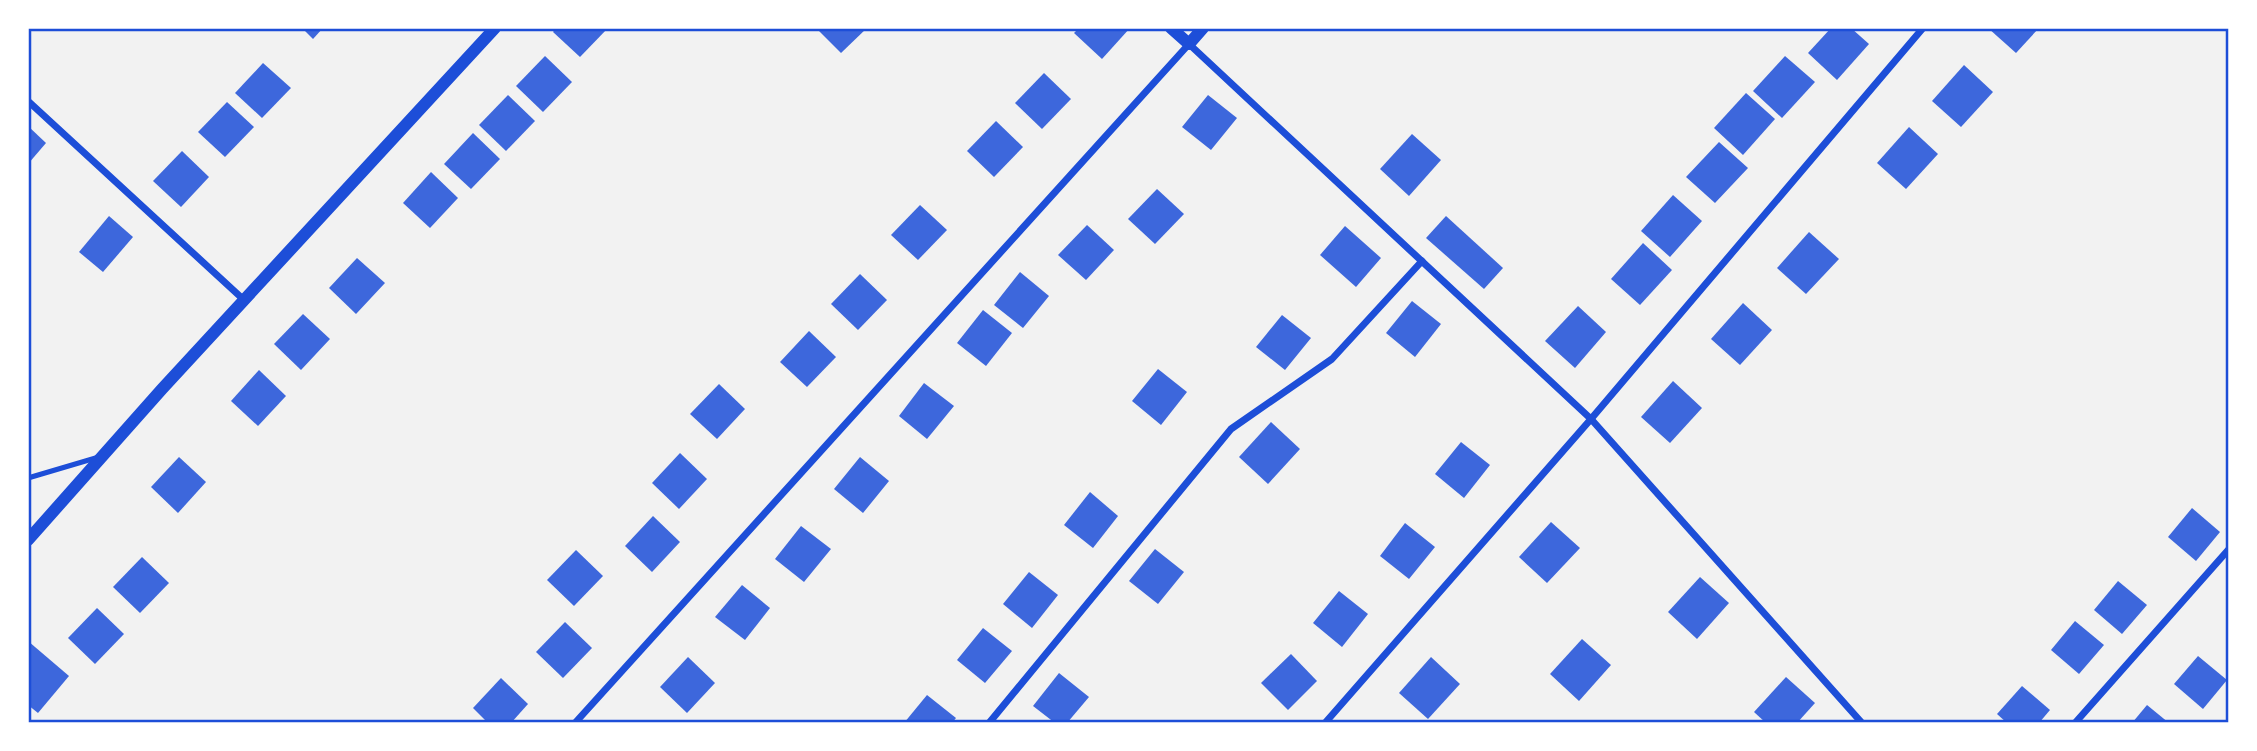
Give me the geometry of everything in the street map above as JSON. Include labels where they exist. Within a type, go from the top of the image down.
[{"type":"street","points":[[28,540],[244,300],[495,28]]},
{"type":"street","points":[[1171,28],[1591,419],[1862,723]]},
{"type":"street","points":[[575,723],[1203,28]]},
{"type":"street","points":[[1325,723],[1591,419],[1923,28]]},
{"type":"street","points":[[28,101],[244,300]]},
{"type":"street","points":[[989,723],[1231,429],[1332,359],[1422,261]]},
{"type":"street","points":[[2076,723],[2229,549]]},
{"type":"lane","points":[[28,478],[103,456]]},
{"type":"building","points":[[302,28],[323,28],[313,39]]},
{"type":"building","points":[[556,28],[608,28],[580,57],[553,32]]},
{"type":"building","points":[[816,28],[867,28],[841,53]]},
{"type":"building","points":[[1079,28],[1130,28],[1102,59],[1074,33]]},
{"type":"building","points":[[1831,28],[1851,28],[1869,44],[1837,80],[1808,53]]},
{"type":"building","points":[[1988,28],[2039,28],[2016,53]]},
{"type":"building","points":[[545,56],[572,82],[543,112],[516,86]]},
{"type":"building","points":[[1785,56],[1815,82],[1782,118],[1753,91]]},
{"type":"building","points":[[263,63],[291,88],[262,118],[235,93]]},
{"type":"building","points":[[1964,65],[1993,92],[1961,127],[1932,101]]},
{"type":"building","points":[[1044,73],[1071,99],[1042,129],[1015,103]]},
{"type":"building","points":[[1746,93],[1775,119],[1743,155],[1714,128]]},
{"type":"building","points":[[508,95],[535,121],[506,151],[479,125]]},
{"type":"building","points":[[1208,95],[1237,118],[1211,150],[1182,127]]},
{"type":"building","points":[[227,102],[254,127],[225,157],[198,132]]},
{"type":"building","points":[[996,121],[1023,147],[994,177],[967,151]]},
{"type":"building","points":[[28,126],[46,143],[28,164]]},
{"type":"building","points":[[1909,127],[1938,154],[1906,189],[1877,163]]},
{"type":"building","points":[[473,133],[500,159],[471,189],[444,164]]},
{"type":"building","points":[[1412,134],[1441,160],[1409,196],[1380,169]]},
{"type":"building","points":[[1719,142],[1748,168],[1715,203],[1686,177]]},
{"type":"building","points":[[182,151],[209,177],[181,207],[153,181]]},
{"type":"building","points":[[431,172],[458,198],[430,228],[403,203]]},
{"type":"building","points":[[1157,189],[1184,214],[1155,244],[1128,219]]},
{"type":"building","points":[[1673,195],[1702,221],[1670,257],[1641,231]]},
{"type":"building","points":[[920,205],[947,230],[918,260],[891,235]]},
{"type":"building","points":[[109,216],[133,237],[103,272],[79,252]]},
{"type":"building","points":[[1446,216],[1503,268],[1484,289],[1426,238]]},
{"type":"building","points":[[1087,225],[1114,250],[1086,280],[1058,255]]},
{"type":"building","points":[[1345,226],[1381,258],[1356,287],[1320,255]]},
{"type":"building","points":[[1809,232],[1839,259],[1806,294],[1777,268]]},
{"type":"building","points":[[1643,243],[1672,270],[1640,305],[1611,279]]},
{"type":"building","points":[[357,258],[385,283],[356,314],[329,288]]},
{"type":"building","points":[[1020,272],[1049,296],[1023,328],[994,305]]},
{"type":"building","points":[[860,274],[887,300],[858,330],[831,304]]},
{"type":"building","points":[[1412,301],[1441,324],[1415,357],[1386,333]]},
{"type":"building","points":[[1743,303],[1772,330],[1740,365],[1711,339]]},
{"type":"building","points":[[1578,306],[1606,332],[1575,368],[1545,341]]},
{"type":"building","points":[[983,310],[1012,333],[986,366],[957,343]]},
{"type":"building","points":[[303,314],[330,339],[301,370],[274,344]]},
{"type":"building","points":[[1282,315],[1311,338],[1285,370],[1256,347]]},
{"type":"building","points":[[809,331],[836,357],[807,387],[780,362]]},
{"type":"building","points":[[1158,369],[1187,392],[1161,425],[1132,401]]},
{"type":"building","points":[[259,370],[286,396],[258,426],[231,401]]},
{"type":"building","points":[[1673,381],[1702,408],[1670,443],[1641,417]]},
{"type":"building","points":[[924,383],[954,406],[927,439],[899,416]]},
{"type":"building","points":[[719,384],[745,409],[717,439],[690,414]]},
{"type":"building","points":[[1271,422],[1300,449],[1268,484],[1239,457]]},
{"type":"building","points":[[1461,442],[1490,465],[1464,498],[1435,474]]},
{"type":"building","points":[[680,453],[707,479],[679,509],[652,483]]},
{"type":"building","points":[[179,457],[206,482],[178,513],[151,487]]},
{"type":"building","points":[[860,457],[889,481],[863,513],[834,489]]},
{"type":"building","points":[[1090,492],[1118,516],[1093,548],[1064,525]]},
{"type":"building","points":[[2192,508],[2220,532],[2196,561],[2168,537]]},
{"type":"building","points":[[653,516],[680,542],[652,572],[625,546]]},
{"type":"building","points":[[1551,522],[1580,548],[1547,583],[1519,557]]},
{"type":"building","points":[[1405,523],[1435,547],[1409,579],[1380,556]]},
{"type":"building","points":[[801,526],[831,549],[804,582],[775,559]]},
{"type":"building","points":[[1155,549],[1184,572],[1158,604],[1129,581]]},
{"type":"building","points":[[576,550],[603,576],[574,606],[547,580]]},
{"type":"building","points":[[142,557],[169,583],[140,613],[113,587]]},
{"type":"building","points":[[1029,572],[1058,595],[1032,628],[1003,604]]},
{"type":"building","points":[[1700,577],[1729,603],[1697,639],[1668,612]]},
{"type":"building","points":[[2118,581],[2147,605],[2122,634],[2094,610]]},
{"type":"building","points":[[742,585],[770,608],[745,640],[715,617]]},
{"type":"building","points":[[1339,591],[1368,614],[1342,647],[1313,623]]},
{"type":"building","points":[[97,608],[124,634],[95,664],[68,638]]},
{"type":"building","points":[[2075,621],[2104,645],[2079,674],[2051,650]]},
{"type":"building","points":[[565,622],[592,648],[563,678],[536,652]]},
{"type":"building","points":[[983,628],[1012,651],[985,683],[957,660]]},
{"type":"building","points":[[1582,639],[1611,665],[1579,701],[1550,674]]},
{"type":"building","points":[[28,641],[69,676],[38,713],[28,705]]},
{"type":"building","points":[[1291,654],[1317,681],[1288,710],[1261,683]]},
{"type":"building","points":[[2198,656],[2227,680],[2203,709],[2174,684]]},
{"type":"building","points":[[688,657],[715,683],[687,713],[660,687]]},
{"type":"building","points":[[1431,657],[1460,684],[1428,719],[1399,693]]},
{"type":"building","points":[[1059,673],[1089,697],[1067,723],[1055,723],[1033,706]]},
{"type":"building","points":[[1786,677],[1815,703],[1797,723],[1766,723],[1754,712]]},
{"type":"building","points":[[501,678],[528,704],[511,723],[488,723],[473,708]]},
{"type":"building","points":[[2022,686],[2050,710],[2039,723],[2007,723],[1997,714]]},
{"type":"building","points":[[927,695],[956,718],[952,723],[904,723]]},
{"type":"building","points":[[2147,705],[2169,723],[2132,723]]}]
